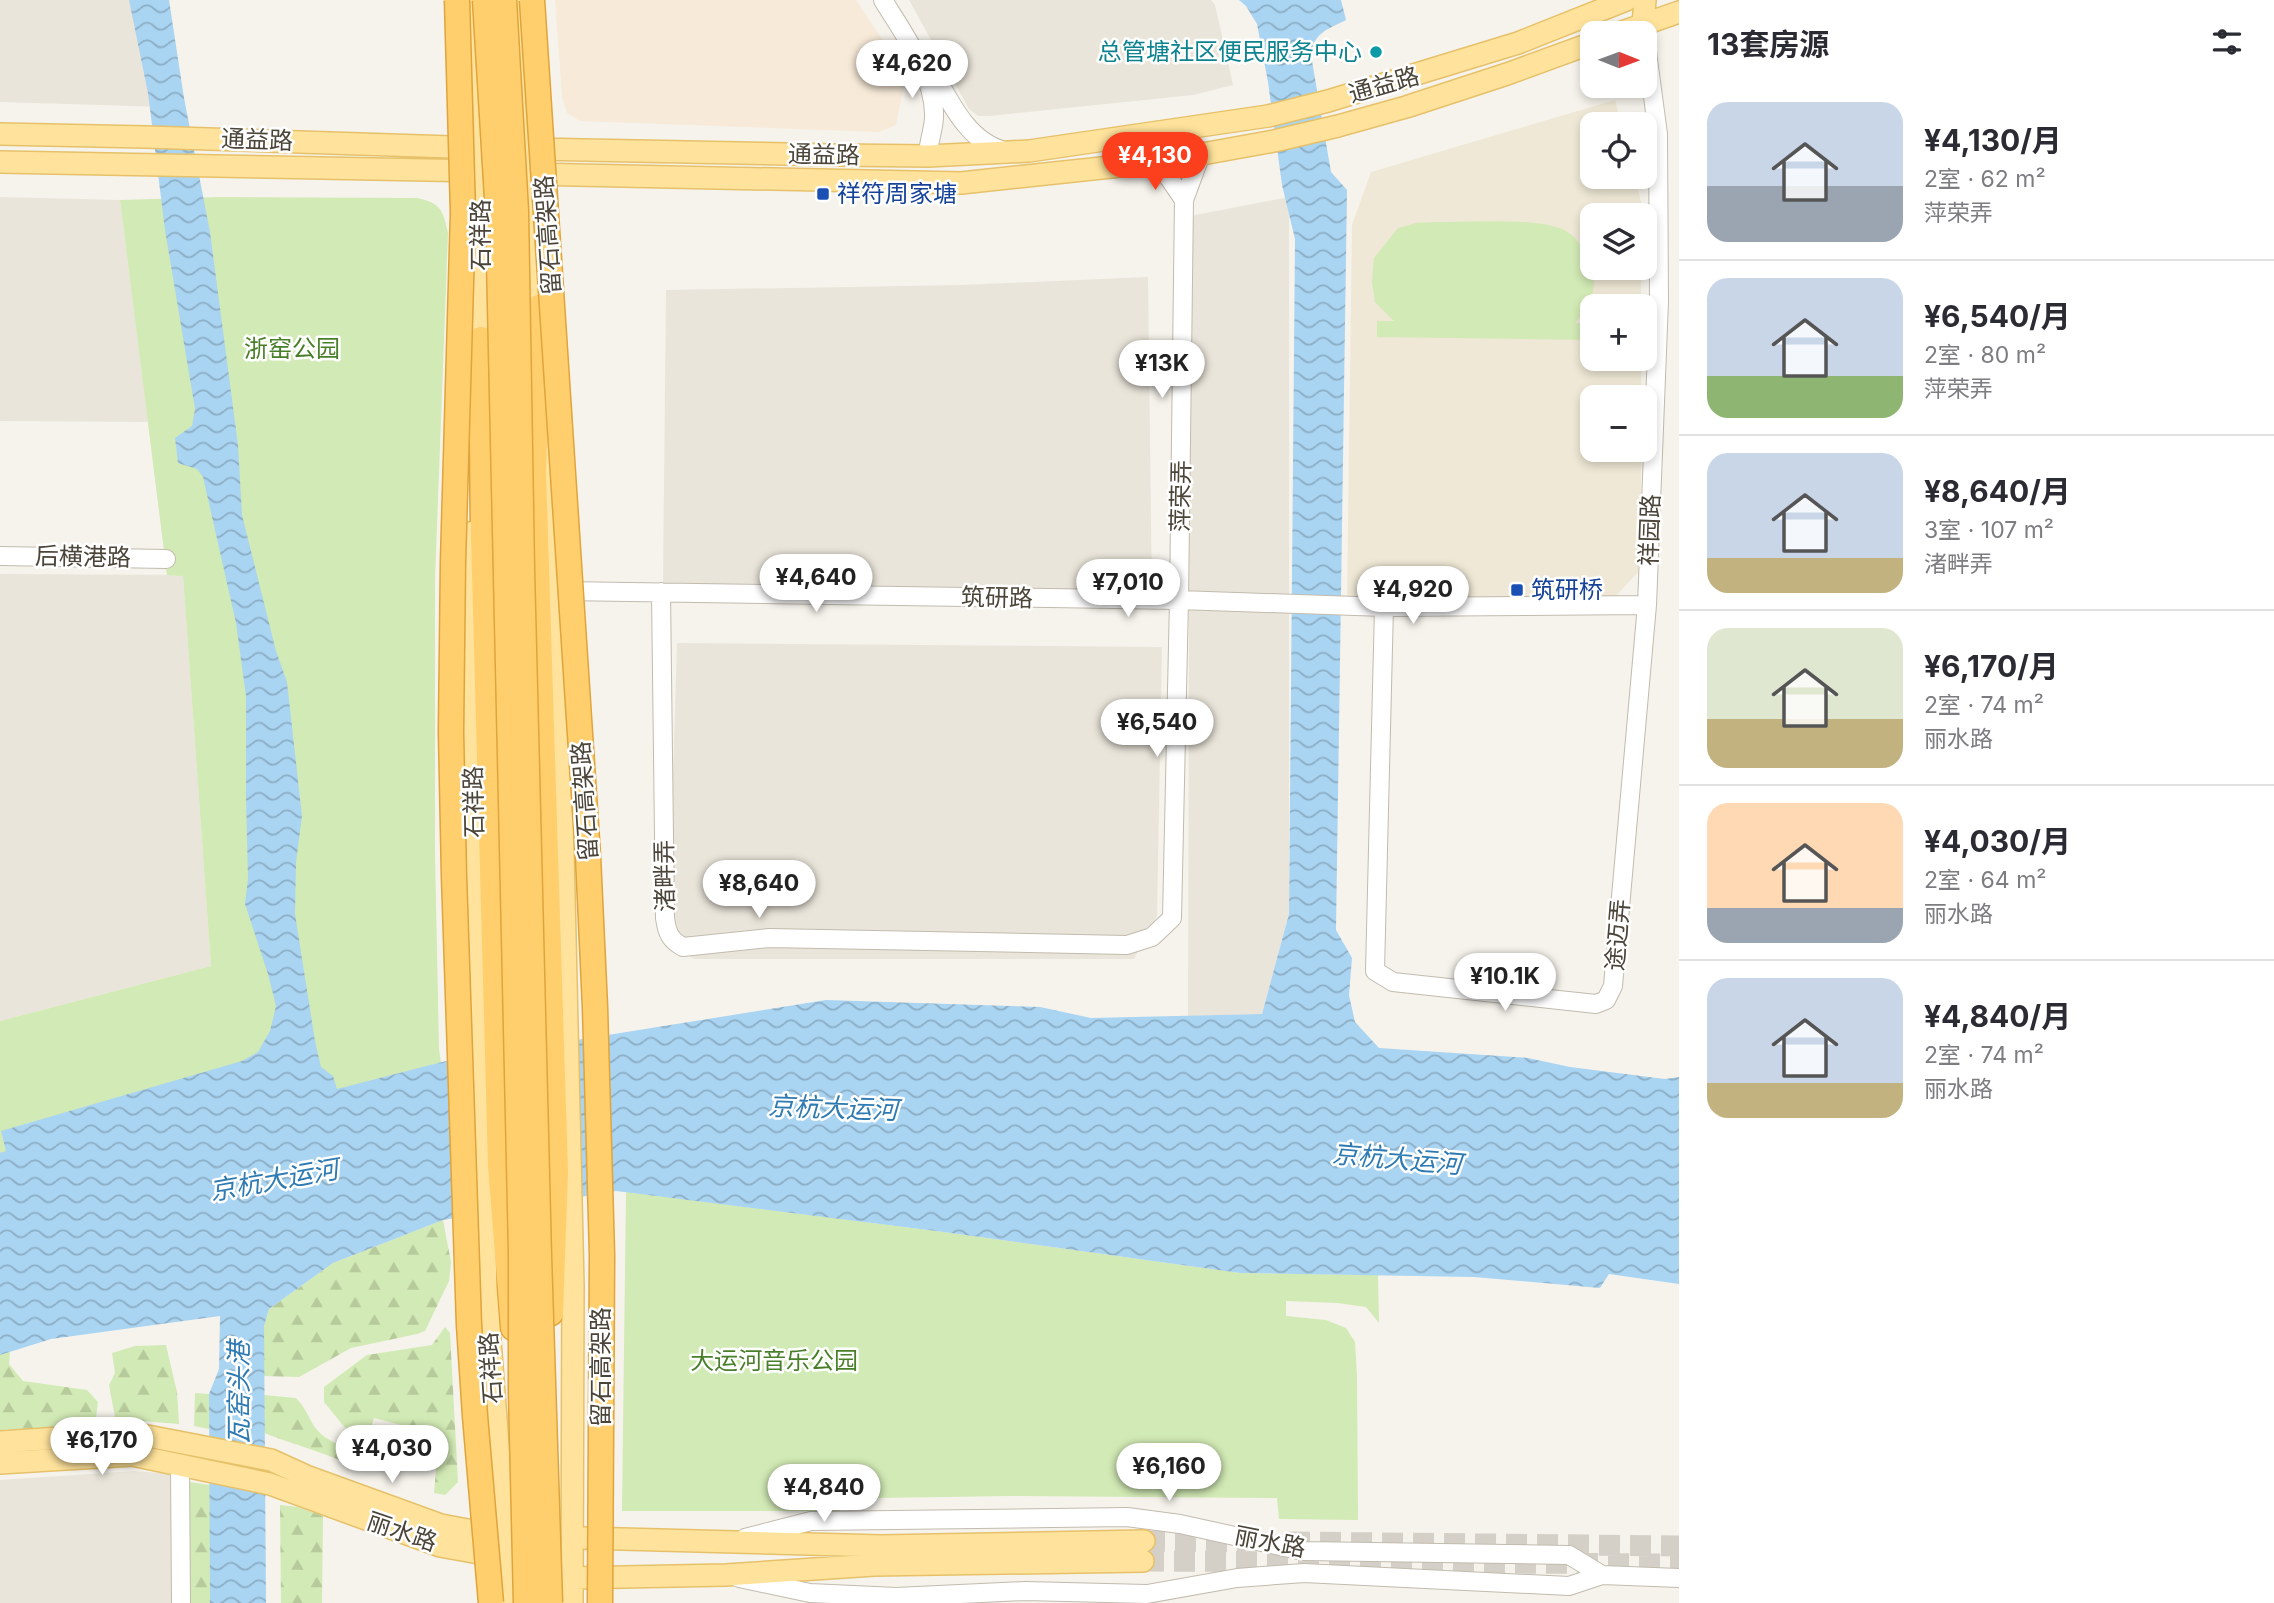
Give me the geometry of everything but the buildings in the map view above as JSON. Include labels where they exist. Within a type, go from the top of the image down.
[{"type":"highway","points":[[457,0],[464,213],[453,562],[451,732],[454,876],[469,1325],[474,1416],[491,1603]]},
{"type":"highway","name":"留石高架路","points":[[485,0],[498,215],[526,1603]]},
{"type":"highway","name":"留石高架路","points":[[504,0],[516,211],[522,569],[550,1603]]},
{"type":"highway","name":"留石高架路","points":[[532,0],[588,856],[594,993],[602,1255],[600,1603]]},
{"type":"highway","points":[[539,307],[534,472],[556,1172],[545,1418]]},
{"type":"highway","points":[[481,339],[483,538],[500,1166],[509,1294],[521,1392]]},
{"type":"main road","name":"石祥路","points":[[472,0],[482,148],[481,339],[470,582],[479,994],[492,1384],[510,1603]]},
{"type":"main road","name":"石祥路","points":[[518,0],[557,591],[569,1215],[573,1286],[572,1603]]},
{"type":"main road","name":"祥园路","points":[[1644,21],[1645,0]]},
{"type":"main road","name":"通益路","points":[[0,134],[837,155],[928,156],[1010,152],[1268,116],[1328,101],[1518,43],[1620,1]]},
{"type":"main road","points":[[1620,1],[1636,21]]},
{"type":"main road","points":[[1657,24],[1679,12]]},
{"type":"main road","name":"通益路","points":[[0,162],[961,183],[1158,162],[1275,141],[1406,107],[1580,47]]},
{"type":"main road","points":[[795,180],[837,155]]},
{"type":"main road","name":"丽水路","points":[[0,1442],[132,1433],[271,1460],[306,1476],[504,1547],[572,1578],[726,1575],[1144,1551],[573,1538],[504,1547],[440,1546],[270,1484],[132,1455],[0,1464]]},
{"type":"street","points":[[883,0],[923,72],[934,114],[928,156]]},
{"type":"street","points":[[906,39],[919,48],[972,134],[986,144],[1010,152]]},
{"type":"street","name":"祥园路","points":[[1647,605],[1658,301],[1658,134],[1653,98]]},
{"type":"street","name":"萍荣弄","points":[[1172,918],[1184,200],[1201,154]]},
{"type":"street","points":[[1158,162],[1184,200]]},
{"type":"street","name":"后横港路","points":[[0,556],[166,559]]},
{"type":"street","name":"筑研路","points":[[557,591],[1179,600],[1384,607],[1647,605]]},
{"type":"street","name":"渚畔弄","points":[[662,592],[665,918],[667,932],[673,941],[683,947],[769,938],[1126,945],[1152,937],[1172,918]]},
{"type":"street","name":"途迈弄","points":[[1384,607],[1375,971],[1393,982],[1596,1004],[1606,1000],[1614,986],[1647,605]]},
{"type":"street","points":[[180,1464],[181,1603]]},
{"type":"street","name":"丽水路","points":[[726,1542],[811,1521],[1127,1517],[1180,1524],[1303,1551],[1569,1555],[1602,1575]]},
{"type":"street","name":"丽水路","points":[[726,1575],[810,1593],[896,1597],[1026,1591],[1147,1594],[1237,1578],[1304,1573],[1569,1586],[1602,1575],[1679,1578]]},
{"type":"shaded area","points":[[0,0],[148,0],[166,107],[0,102]]},
{"type":"shaded area","points":[[555,0],[856,0],[895,59],[904,84],[896,125],[879,132],[580,121],[567,113],[562,97]]},
{"type":"shaded area","points":[[909,0],[1211,0],[1215,5],[1233,85],[1193,95],[978,116],[969,109]]},
{"type":"shaded area","points":[[1615,100],[1618,112],[1580,112],[1580,189],[1638,189],[1641,203],[1580,203],[1580,280],[1641,280],[1641,294],[1580,294],[1580,371],[1641,371],[1641,385],[1580,385],[1580,462],[1641,462],[1641,569],[1615,597],[1347,599],[1352,225],[1371,172]]},
{"type":"shaded area","points":[[0,197],[120,200],[148,422],[0,421]]},
{"type":"shaded area","points":[[1289,197],[1289,914],[1262,1014],[1188,1016],[1190,216]]},
{"type":"shaded area","points":[[1148,277],[1152,600],[663,585],[666,290],[962,285]]},
{"type":"shaded area","points":[[0,574],[183,575],[211,966],[0,1021]]},
{"type":"shaded area","points":[[677,643],[1162,647],[1157,916],[1134,959],[694,959],[668,944]]},
{"type":"shaded area","points":[[134,1471],[174,1474],[175,1603],[0,1603],[0,1480]]},
{"type":"green space","name":"浙窑公园","points":[[221,197],[417,198],[436,205],[446,225],[448,233],[435,579],[435,854],[439,1049],[445,1090],[0,1199],[0,1021],[211,966],[183,576],[167,575],[120,200]]},
{"type":"green space","points":[[1523,222],[1555,227],[1571,234],[1580,245],[1580,280],[1594,281],[1592,294],[1580,294],[1580,317],[1575,323],[1580,323],[1580,340],[1377,337],[1377,321],[1394,321],[1375,302],[1372,282],[1374,258],[1398,228],[1416,223]]},
{"type":"green space","name":"大运河音乐公园","points":[[626,1192],[1240,1273],[1378,1275],[1379,1323],[1366,1307],[1286,1301],[1286,1316],[1326,1320],[1346,1328],[1355,1342],[1358,1520],[1279,1519],[1277,1498],[877,1498],[843,1501],[840,1511],[622,1511]]},
{"type":"green space","points":[[443,1220],[451,1262],[449,1281],[425,1331],[351,1348],[299,1377],[264,1376],[264,1326],[269,1309],[333,1263]]},
{"type":"green space","points":[[445,1327],[450,1333],[458,1482],[445,1495],[434,1493],[436,1469],[417,1445],[420,1430],[374,1418],[367,1438],[346,1429],[324,1402],[324,1387],[367,1355],[432,1345]]},
{"type":"green space","points":[[166,1345],[177,1392],[179,1424],[116,1422],[109,1385],[115,1373],[112,1353],[135,1346]]},
{"type":"green space","points":[[10,1352],[9,1364],[23,1381],[87,1390],[98,1402],[96,1418],[85,1425],[0,1430],[0,1355]]},
{"type":"green space","points":[[195,1393],[209,1394],[209,1429],[194,1426]]},
{"type":"green space","points":[[264,1395],[296,1398],[319,1432],[336,1443],[363,1452],[356,1467],[264,1433]]},
{"type":"green space","points":[[189,1482],[210,1485],[210,1603],[189,1603]]},
{"type":"green space","points":[[280,1505],[298,1507],[323,1516],[322,1603],[281,1603]]},
{"type":"water","points":[[129,0],[169,0],[184,98],[210,232],[238,445],[242,515],[276,651],[287,682],[302,816],[296,862],[295,914],[321,1067],[333,1076],[337,1089],[446,1061],[826,1000],[1040,1007],[1091,1018],[1262,1014],[1289,914],[1295,239],[1282,185],[1257,24],[1239,0],[1341,0],[1346,20],[1318,37],[1311,55],[1331,172],[1347,190],[1336,930],[1352,958],[1349,995],[1355,1022],[1379,1048],[1528,1058],[1570,1067],[1665,1079],[1679,1077],[1679,1284],[1609,1274],[1600,1288],[1474,1277],[1240,1273],[616,1191],[443,1220],[333,1263],[269,1309],[264,1326],[266,1603],[210,1603],[209,1394],[219,1369],[220,1316],[51,1339],[0,1355],[0,1153],[6,1151],[1,1131],[242,1061],[258,1052],[270,1031],[276,1006],[245,904],[248,879],[246,696],[236,623],[203,477],[197,469],[178,463],[175,438],[192,426],[195,409],[165,230],[148,93]]},
{"type":"tunnel","points":[[1144,1541],[1246,1542]]},
{"type":"tunnel","points":[[1289,1542],[1679,1546]]},
{"type":"tunnel","points":[[1143,1561],[1679,1564]]},
{"type":"place","name":"总管塘社区便民服务中心","points":[[1376,52]]},
{"type":"place","name":"祥符周家塘","points":[[823,194]]},
{"type":"place","name":"筑研桥","points":[[1517,590]]},
{"type":"water label","name":"京杭大运河","points":[[833,1108]]},
{"type":"water label","name":"京杭大运河","points":[[1397,1159]]},
{"type":"water label","name":"京杭大运河","points":[[274,1180]]},
{"type":"water label","name":"瓦窑头港","points":[[239,1393]]}]
